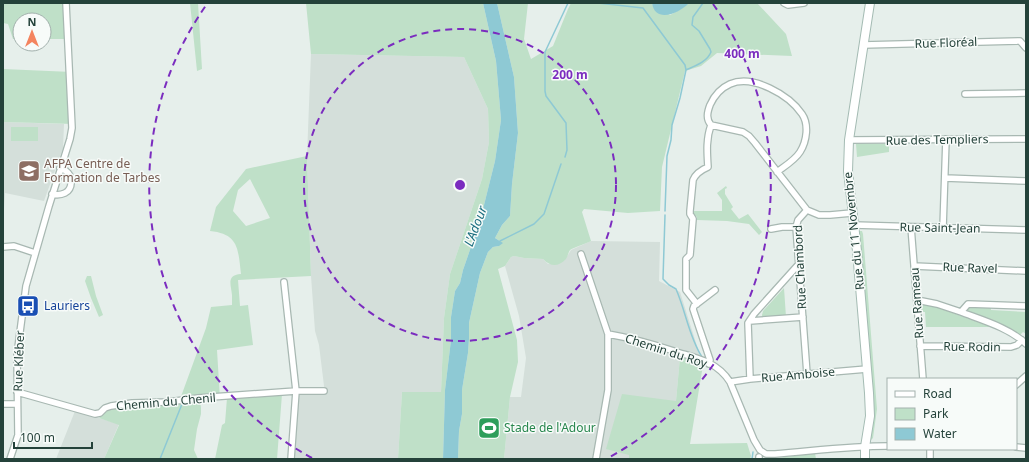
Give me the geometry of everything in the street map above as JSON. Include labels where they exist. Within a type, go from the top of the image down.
[{"type":"street","name":"Rue Kléber","points":[[10,459],[18,435],[17,355],[26,286],[72,128],[66,3]]},
{"type":"street","points":[[784,3],[788,5],[804,3]]},
{"type":"street","name":"Rue du 11 Novembre","points":[[865,459],[865,447],[870,416],[857,251],[848,171],[849,140],[870,3]]},
{"type":"street","name":"Rue Floréal","points":[[863,45],[1020,41],[1026,48]]},
{"type":"street","points":[[777,172],[793,160],[800,152],[806,134],[806,127],[802,114],[790,100],[776,91],[750,82],[731,84],[720,90],[712,100],[708,110],[708,121],[711,125],[730,128],[743,132],[749,136],[777,172],[807,210]]},
{"type":"street","points":[[965,94],[1026,93]]},
{"type":"street","points":[[696,304],[686,290],[686,259],[690,256],[693,219],[690,211],[693,180],[699,171],[708,167],[707,142],[711,125]]},
{"type":"street","points":[[943,228],[946,139]]},
{"type":"street","name":"Rue des Templiers","points":[[849,140],[1026,139]]},
{"type":"street","points":[[52,194],[64,194],[71,187],[72,181],[70,176],[67,172],[60,168]]},
{"type":"street","points":[[945,178],[1026,181]]},
{"type":"street","name":"Rue Chambord","points":[[807,374],[796,227],[798,220],[807,210],[819,215],[852,213]]},
{"type":"street","name":"Rue Saint-Jean","points":[[854,225],[1026,230]]},
{"type":"street","points":[[771,229],[796,227]]},
{"type":"street","name":"Rue Rameau","points":[[911,227],[923,378]]},
{"type":"street","points":[[3,247],[14,246],[35,253]]},
{"type":"street","points":[[581,254],[608,334],[608,390],[596,459]]},
{"type":"street","points":[[750,379],[748,324],[754,314],[798,265]]},
{"type":"street","name":"Rue Ravel","points":[[914,266],[1026,271]]},
{"type":"street","points":[[284,282],[296,391],[291,459]]},
{"type":"street","points":[[710,364],[710,360],[693,312],[696,304],[715,290]]},
{"type":"street","points":[[916,300],[937,304],[961,312],[1006,330],[1024,342]]},
{"type":"street","points":[[961,312],[968,304],[1026,306]]},
{"type":"street","points":[[750,321],[803,317]]},
{"type":"street","name":"Chemin du Roy","points":[[608,334],[635,339],[693,357],[710,364],[727,376],[754,440],[760,450],[766,454],[836,448],[887,446]]},
{"type":"street","name":"Rue Rodin","points":[[920,346],[1011,347],[1024,342]]},
{"type":"street","name":"Rue Amboise","points":[[730,382],[867,369]]},
{"type":"street","points":[[1017,384],[1026,376]]},
{"type":"street","name":"Chemin du Chenil","points":[[17,392],[95,414],[100,413],[111,406],[132,403],[168,402],[198,398],[296,391],[324,391]]},
{"type":"street","points":[[3,404],[17,404]]},
{"type":"shaded area","points":[[311,54],[464,57],[488,109],[489,142],[482,179],[450,274],[444,318],[441,392],[402,392],[398,459],[294,459],[298,394],[325,394],[319,345],[315,331],[311,276],[307,156]]},
{"type":"shaded area","name":"AFPA Centre de Formation de Tarbes","points":[[3,122],[64,124],[63,148],[44,201],[5,193],[3,210]]},
{"type":"shaded area","points":[[591,241],[660,242],[659,281],[680,292],[703,365],[680,357],[676,401],[629,455],[629,459],[504,459],[510,397],[521,397],[526,358],[519,316],[505,266],[511,257],[514,256],[543,259],[548,264],[560,263],[566,258],[571,250]]},
{"type":"shaded area","points":[[75,411],[119,424],[104,459],[56,459]]},
{"type":"green space","points":[[3,3],[69,3],[70,39],[52,39],[52,12],[12,12],[12,36],[8,24],[3,23]]},
{"type":"green space","points":[[190,3],[198,3],[202,69],[197,71]]},
{"type":"green space","points":[[306,3],[483,3],[496,61],[501,120],[495,161],[480,221],[460,283],[455,291],[451,317],[451,340],[445,390],[443,459],[398,459],[402,392],[441,392],[444,318],[450,274],[482,179],[489,142],[488,109],[464,57],[311,54]]},
{"type":"green space","points":[[497,3],[528,3],[524,39],[531,59],[553,46],[571,3],[652,3],[653,6],[670,15],[689,3],[757,3],[786,34],[792,56],[717,53],[701,66],[685,71],[662,167],[660,211],[628,213],[584,209],[582,212],[591,241],[570,250],[563,262],[557,265],[552,265],[543,259],[514,256],[511,257],[505,266],[498,269],[517,340],[518,362],[510,397],[504,459],[458,459],[459,431],[462,414],[462,390],[468,353],[469,323],[480,273],[488,252],[493,247],[499,246],[500,241],[495,238],[502,225],[510,216],[518,133],[514,77]]},
{"type":"green space","points":[[3,69],[72,72],[74,124],[3,122]]},
{"type":"green space","points":[[11,127],[38,127],[38,141],[11,141]]},
{"type":"green space","points":[[856,144],[889,144],[889,152],[857,157]]},
{"type":"green space","points":[[307,156],[311,276],[238,280],[240,306],[248,305],[253,345],[217,350],[220,399],[200,400],[201,414],[194,450],[198,459],[104,459],[119,425],[99,418],[107,411],[114,408],[179,402],[206,328],[211,307],[232,305],[230,281],[233,276],[241,274],[238,250],[232,239],[227,235],[210,231],[216,207],[246,169]],"holes":[[[250,179],[270,218],[246,226],[233,211],[238,190]]]},
{"type":"green space","points":[[726,186],[727,188],[725,189],[725,194],[733,207],[731,209],[739,219],[748,214],[762,232],[759,235],[749,224],[727,221],[697,220],[697,217],[692,214],[692,211],[722,211],[722,200],[717,193]]},
{"type":"green space","points":[[859,231],[862,231],[863,234],[877,409],[873,438],[871,440],[870,437],[874,409]]},
{"type":"green space","points":[[87,276],[91,276],[103,315],[99,317],[85,281]]},
{"type":"green space","points":[[784,288],[786,317],[762,317],[763,311]]},
{"type":"green space","points":[[922,303],[991,327],[926,327],[925,312],[920,312],[920,304]]},
{"type":"green space","points":[[969,306],[991,307],[991,310],[1026,312],[1026,334],[1023,332],[1020,335],[1007,328],[967,313],[965,310]]},
{"type":"green space","points":[[680,357],[703,365],[690,444],[747,443],[751,456],[750,459],[629,459],[629,455],[606,449],[622,394],[676,401]]},
{"type":"green space","points":[[282,394],[277,459],[215,459],[222,425],[225,423],[227,398]]},
{"type":"green space","points":[[815,453],[816,459],[778,459],[778,458]]},
{"type":"water","points":[[483,3],[497,3],[514,77],[518,133],[510,216],[502,225],[495,238],[503,243],[499,246],[493,247],[488,252],[480,273],[469,323],[468,353],[462,390],[462,414],[459,431],[458,459],[443,459],[445,390],[451,340],[451,317],[455,291],[460,283],[480,221],[495,161],[501,120],[496,61]]},
{"type":"water","points":[[652,3],[689,3],[674,13],[663,15],[654,9]]},
{"type":"waterway","points":[[565,157],[567,150],[566,123],[546,96],[545,52],[568,3]]},
{"type":"waterway","points":[[598,3],[643,8],[685,65],[686,70],[672,125],[671,140],[667,156],[665,211]]},
{"type":"waterway","points":[[686,70],[704,61],[711,52],[699,31],[692,25],[693,17],[703,3]]},
{"type":"waterway","points":[[500,241],[534,224],[544,214],[561,164]]},
{"type":"waterway","points":[[665,215],[663,279],[676,289],[694,341],[702,357]]},
{"type":"waterway","points":[[160,459],[182,404]]},
{"type":"waterway","points":[[752,459],[753,452]]},
{"type":"place","name":"AFPA Centre de Formation de Tarbes","points":[[29,171]]},
{"type":"place","name":"Lauriers","points":[[28,306]]},
{"type":"place","name":"Stade de l'Adour","points":[[489,428]]},
{"type":"water label","name":"L'Adour","points":[[475,226]]}]
